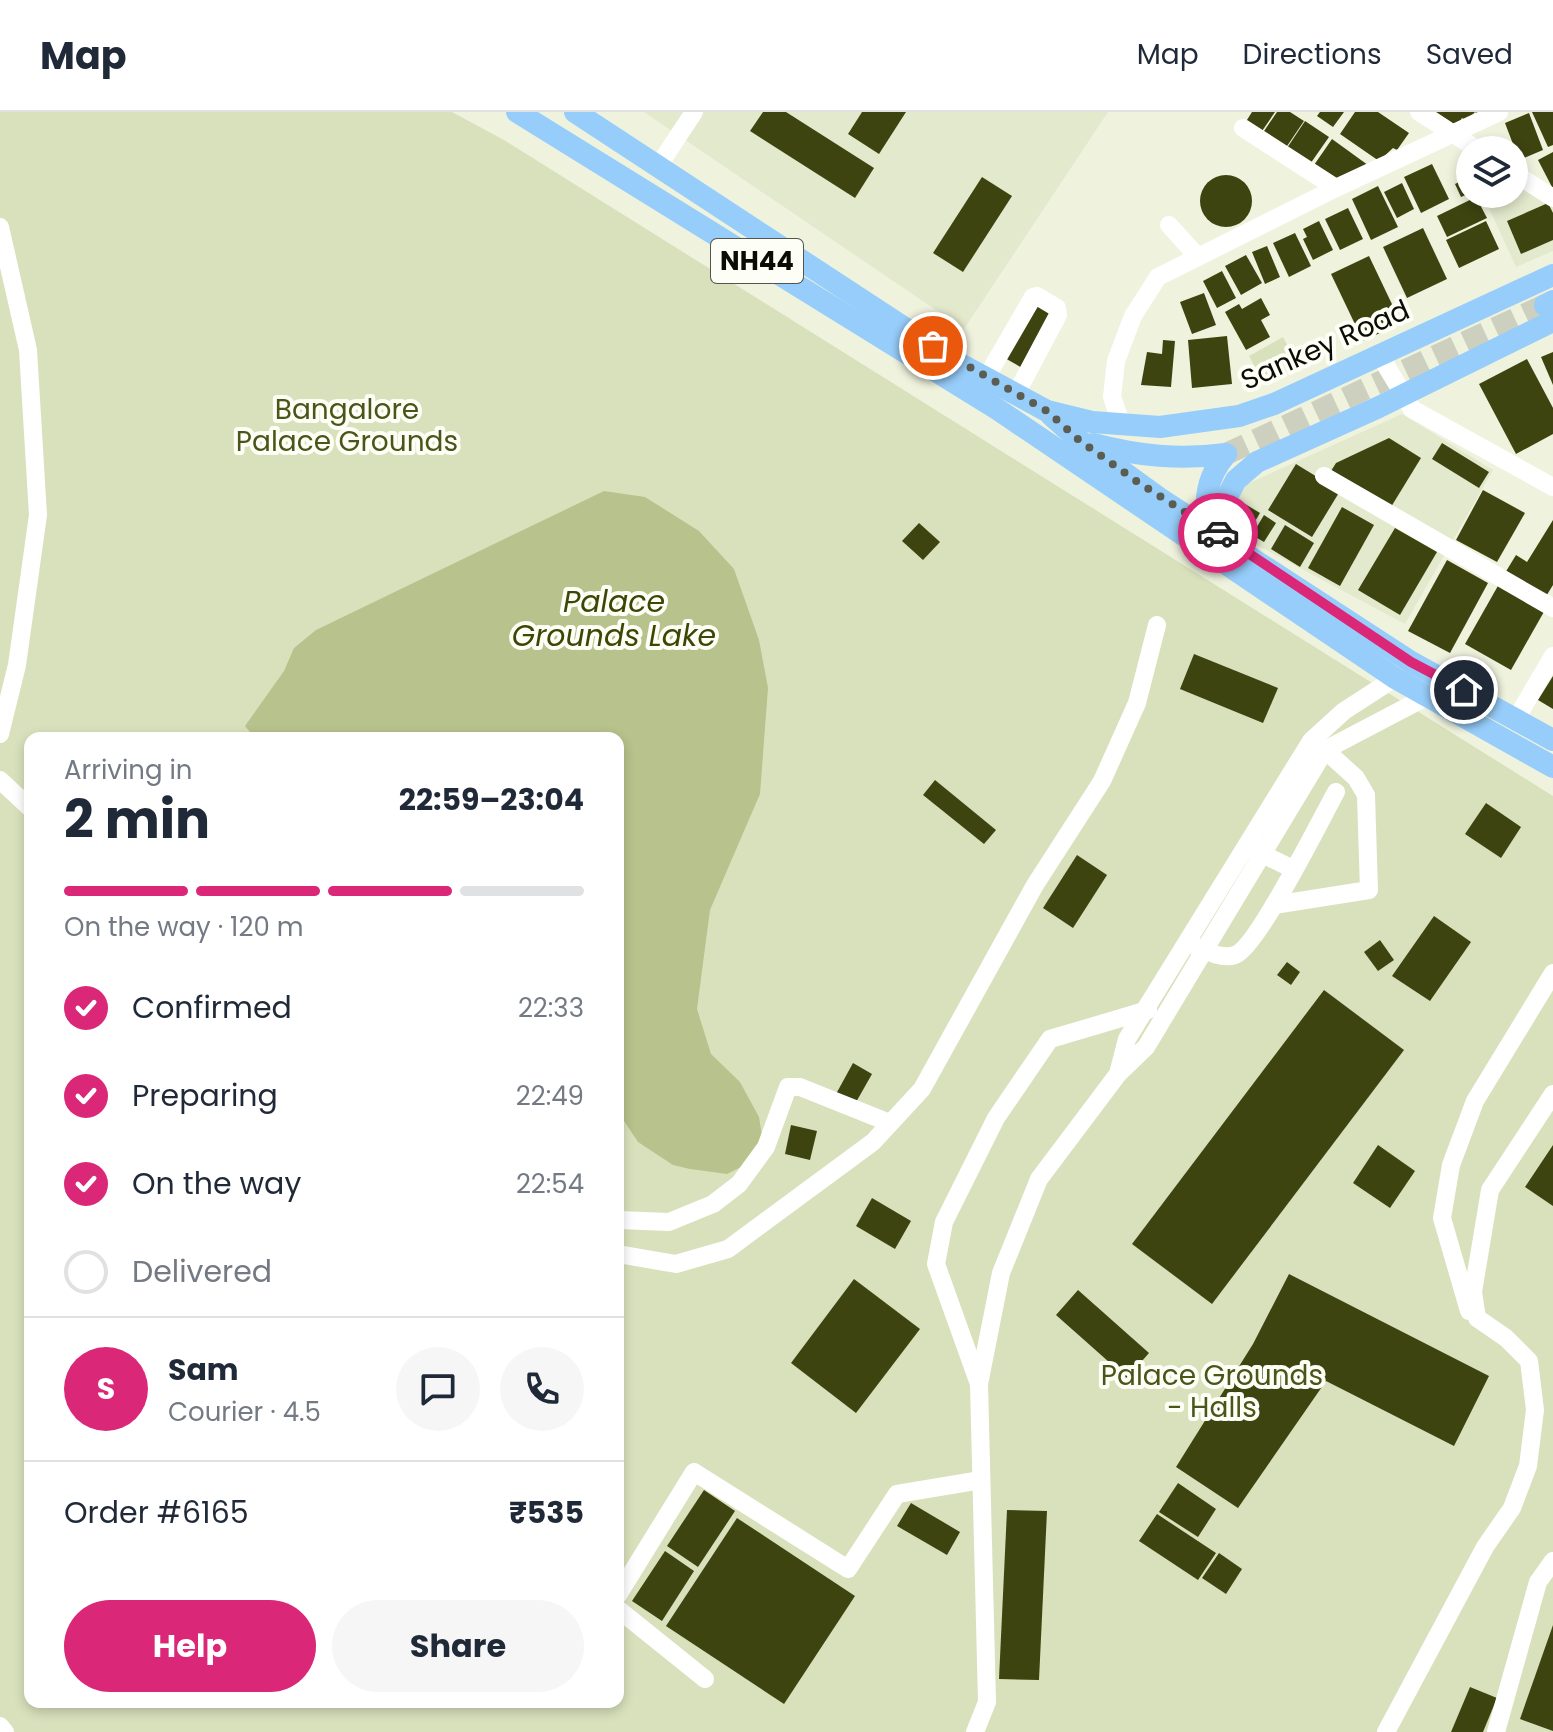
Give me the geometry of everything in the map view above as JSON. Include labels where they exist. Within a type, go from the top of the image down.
[{"type":"main road","name":"NH44","points":[[517,112],[997,409],[1018,425]]},
{"type":"main road","name":"Sankey Road","points":[[575,112],[986,378],[1047,411],[1092,422],[1160,427],[1239,416],[1274,404],[1553,275]]},
{"type":"main road","points":[[1220,534],[1226,499],[1236,480],[1257,462],[1403,394],[1550,309]]},
{"type":"main road","points":[[1047,411],[1079,440],[1159,498],[1220,534],[1411,662],[1553,740]]},
{"type":"main road","points":[[1018,425],[1141,456],[1188,459],[1226,454],[1208,485],[1204,506],[1220,534]]},
{"type":"main road","points":[[1018,425],[1395,678],[1553,767]]},
{"type":"street","points":[[659,165],[694,112]]},
{"type":"street","points":[[1419,112],[1456,136]]},
{"type":"street","points":[[1121,423],[1112,397],[1116,361],[1133,316],[1158,277],[1336,188],[1499,112]]},
{"type":"street","points":[[1243,128],[1336,188]]},
{"type":"street","points":[[1528,182],[1553,198]]},
{"type":"street","points":[[1169,225],[1198,257]]},
{"type":"street","points":[[0,227],[28,350],[38,515],[17,665],[0,734]]},
{"type":"street","points":[[986,378],[1033,297],[1037,296],[1057,308],[1058,315],[1016,394]]},
{"type":"street","points":[[1379,354],[1412,409],[1553,487]]},
{"type":"street","points":[[1324,476],[1553,608]]},
{"type":"street","points":[[624,1255],[676,1264],[728,1249],[873,1142],[922,1089],[1035,885],[1102,781],[1137,703],[1157,625]]},
{"type":"street","points":[[1516,719],[1553,656]]},
{"type":"street","points":[[975,1732],[987,1702],[979,1384],[1001,1273],[1039,1179],[1118,1074],[1146,1047],[1196,946],[1254,850],[1311,741],[1344,711],[1395,678]]},
{"type":"street","points":[[1254,850],[1325,750],[1426,697]]},
{"type":"street","points":[[1274,905],[1369,890],[1366,795],[1356,778],[1325,750]]},
{"type":"street","points":[[0,780],[24,802]]},
{"type":"street","points":[[1196,946],[1227,957],[1244,951],[1274,905],[1336,792]]},
{"type":"street","points":[[1254,850],[1293,869]]},
{"type":"street","points":[[1118,1074],[1127,1039],[1196,946]]},
{"type":"street","points":[[1386,1732],[1485,1547],[1512,1508],[1528,1466],[1535,1410],[1529,1361],[1506,1338],[1466,1309],[1442,1218],[1451,1165],[1475,1101],[1553,973]]},
{"type":"street","points":[[979,1384],[936,1264],[944,1222],[996,1118],[1050,1039],[1148,1010]]},
{"type":"street","points":[[624,1220],[669,1222],[713,1204],[739,1184],[766,1147],[788,1087],[800,1087],[890,1123]]},
{"type":"street","points":[[1477,1318],[1473,1292],[1490,1190],[1553,1094]]},
{"type":"street","points":[[624,1585],[694,1472],[848,1569],[897,1494],[981,1480]]},
{"type":"street","points":[[1496,1732],[1538,1582],[1553,1561]]},
{"type":"street","points":[[624,1614],[705,1679]]},
{"type":"street","points":[[0,1726],[5,1732]]},
{"type":"shaded area","points":[[644,112],[1108,112],[964,329]]},
{"type":"shaded area","points":[[1528,189],[1553,205],[1553,251],[1516,267],[1489,208],[1528,208]]},
{"type":"shaded area","points":[[1402,414],[1493,470],[1405,624],[1255,544],[1227,523],[1229,511],[1247,484]]},
{"type":"green space","points":[[0,112],[452,112],[504,140],[1553,796],[1553,1732],[0,1732]]},
{"type":"green space","points":[[1283,337],[1298,366],[1265,385],[1249,356]]},
{"type":"water","name":"Palace Grounds Lake","points":[[604,491],[645,497],[699,531],[734,569],[759,640],[768,688],[760,794],[710,910],[697,1009],[711,1054],[740,1082],[759,1117],[762,1136],[747,1164],[727,1174],[673,1165],[638,1142],[624,1121],[624,732],[250,732],[245,726],[284,671],[294,648],[316,630]]},
{"type":"building","points":[[763,112],[786,112],[874,168],[855,198],[750,131]]},
{"type":"building","points":[[862,112],[906,112],[879,154],[848,134]]},
{"type":"building","points":[[1252,112],[1275,112],[1260,134],[1245,123]]},
{"type":"building","points":[[1277,112],[1290,112],[1304,121],[1283,152],[1260,137]]},
{"type":"building","points":[[1320,112],[1344,112],[1333,127],[1317,116]]},
{"type":"building","points":[[1355,112],[1378,112],[1409,133],[1397,150],[1393,148],[1379,161],[1340,134]]},
{"type":"building","points":[[1436,112],[1475,112],[1467,121],[1462,118],[1457,126]]},
{"type":"building","points":[[1532,112],[1553,112],[1553,145],[1548,147]]},
{"type":"building","points":[[1529,113],[1543,150],[1528,156],[1528,136],[1510,136],[1505,123]]},
{"type":"building","points":[[1305,121],[1329,137],[1308,167],[1285,151]]},
{"type":"building","points":[[1332,139],[1372,168],[1333,183],[1312,168]]},
{"type":"building","points":[[1553,152],[1553,189],[1538,160]]},
{"type":"building","points":[[1432,164],[1449,199],[1421,213],[1404,177]]},
{"type":"building","points":[[1226,175],[1244,183],[1252,201],[1244,219],[1226,227],[1208,219],[1200,201],[1208,183]]},
{"type":"building","points":[[982,177],[1012,196],[963,272],[933,253]]},
{"type":"building","points":[[1402,183],[1414,209],[1397,218],[1384,192]]},
{"type":"building","points":[[1378,186],[1398,227],[1371,240],[1352,199]]},
{"type":"building","points":[[1548,203],[1553,213],[1553,240],[1521,254],[1507,221]]},
{"type":"building","points":[[1456,207],[1482,208],[1487,218],[1447,237],[1437,216]]},
{"type":"building","points":[[1348,208],[1363,239],[1340,250],[1325,219]]},
{"type":"building","points":[[1319,221],[1333,250],[1313,260],[1303,239],[1307,237],[1303,229]]},
{"type":"building","points":[[1486,221],[1499,249],[1459,268],[1446,240]]},
{"type":"building","points":[[1423,228],[1447,279],[1407,298],[1383,247]]},
{"type":"building","points":[[1295,233],[1311,266],[1289,277],[1273,243]]},
{"type":"building","points":[[1267,246],[1280,277],[1265,284],[1252,252]]},
{"type":"building","points":[[1246,255],[1262,283],[1241,295],[1225,266]]},
{"type":"building","points":[[1369,256],[1401,323],[1363,341],[1331,274]]},
{"type":"building","points":[[1222,271],[1236,298],[1217,308],[1203,281]]},
{"type":"building","points":[[1204,293],[1216,325],[1192,334],[1180,302]]},
{"type":"building","points":[[1261,298],[1270,315],[1261,320],[1270,337],[1246,350],[1225,312],[1239,304],[1242,309]]},
{"type":"building","points":[[1035,303],[1056,315],[1024,369],[1003,357]]},
{"type":"building","points":[[1227,336],[1232,384],[1192,388],[1188,340]]},
{"type":"building","points":[[1163,340],[1175,341],[1171,387],[1141,385],[1147,352],[1162,354]]},
{"type":"building","points":[[1553,352],[1553,385],[1541,357]]},
{"type":"building","points":[[1527,359],[1553,408],[1553,434],[1516,454],[1479,384]]},
{"type":"building","points":[[1389,438],[1421,458],[1391,507],[1331,471],[1336,463]]},
{"type":"building","points":[[1442,443],[1489,472],[1479,488],[1432,459]]},
{"type":"building","points":[[1296,464],[1340,491],[1312,537],[1268,510]]},
{"type":"building","points":[[1483,490],[1525,513],[1497,562],[1456,540]]},
{"type":"building","points":[[1245,504],[1260,513],[1248,533],[1233,525]]},
{"type":"building","points":[[1342,507],[1374,525],[1340,586],[1308,568]]},
{"type":"building","points":[[1264,515],[1276,523],[1264,542],[1252,535]]},
{"type":"building","points":[[1553,520],[1553,585],[1545,598],[1505,573],[1516,555],[1527,562]]},
{"type":"building","points":[[919,523],[940,542],[923,560],[902,541]]},
{"type":"building","points":[[1285,525],[1314,543],[1300,567],[1271,549]]},
{"type":"building","points":[[1395,528],[1437,552],[1400,615],[1358,590]]},
{"type":"building","points":[[1447,560],[1488,583],[1450,653],[1408,631]]},
{"type":"building","points":[[1499,584],[1545,610],[1511,670],[1465,644]]},
{"type":"building","points":[[1194,654],[1278,688],[1263,723],[1180,689]]},
{"type":"building","points":[[1553,676],[1553,709],[1538,700]]},
{"type":"building","points":[[935,780],[996,830],[984,844],[923,795]]},
{"type":"building","points":[[1486,803],[1521,827],[1501,858],[1465,834]]},
{"type":"building","points":[[1077,855],[1107,875],[1073,928],[1043,908]]},
{"type":"building","points":[[1434,916],[1471,942],[1430,1001],[1392,976]]},
{"type":"building","points":[[1380,940],[1394,960],[1378,971],[1364,952]]},
{"type":"building","points":[[1287,962],[1300,972],[1291,985],[1277,975]]},
{"type":"building","points":[[1324,990],[1404,1050],[1212,1304],[1132,1244]]},
{"type":"building","points":[[853,1063],[872,1074],[855,1104],[836,1094]]},
{"type":"building","points":[[791,1125],[817,1131],[810,1160],[785,1154]]},
{"type":"building","points":[[1378,1145],[1415,1171],[1390,1208],[1353,1183]]},
{"type":"building","points":[[1553,1145],[1553,1206],[1525,1187]]},
{"type":"building","points":[[872,1198],[911,1221],[895,1249],[856,1226]]},
{"type":"building","points":[[1289,1274],[1489,1376],[1454,1446],[1326,1381],[1238,1508],[1176,1467],[1253,1344]]},
{"type":"building","points":[[854,1279],[920,1329],[856,1413],[791,1363]]},
{"type":"building","points":[[1078,1290],[1149,1353],[1127,1378],[1056,1315]]},
{"type":"building","points":[[1178,1483],[1216,1509],[1198,1537],[1159,1512]]},
{"type":"building","points":[[704,1490],[735,1511],[698,1567],[667,1546]]},
{"type":"building","points":[[911,1503],[960,1532],[947,1555],[897,1526]]},
{"type":"building","points":[[1007,1510],[1047,1511],[1039,1680],[999,1679]]},
{"type":"building","points":[[1157,1514],[1216,1553],[1198,1580],[1139,1541]]},
{"type":"building","points":[[737,1518],[855,1596],[784,1704],[666,1626]]},
{"type":"building","points":[[665,1551],[694,1571],[662,1621],[632,1601]]},
{"type":"building","points":[[1219,1553],[1242,1569],[1226,1594],[1202,1578]]},
{"type":"building","points":[[1553,1625],[1553,1731],[1520,1719]]},
{"type":"building","points":[[1470,1687],[1497,1698],[1483,1732],[1451,1732]]},
{"type":"tunnel","points":[[1226,454],[1545,305]]},
{"type":"way so far","points":[[933,346],[1047,411],[1079,440],[1159,498],[1218,533]]},
{"type":"route","points":[[1218,533],[1411,662],[1464,690]]},
{"type":"park label","name":"Bangalore Palace Grounds","points":[[347,425]]},
{"type":"park label","name":"Palace Grounds - Halls","points":[[1212,1391]]}]
